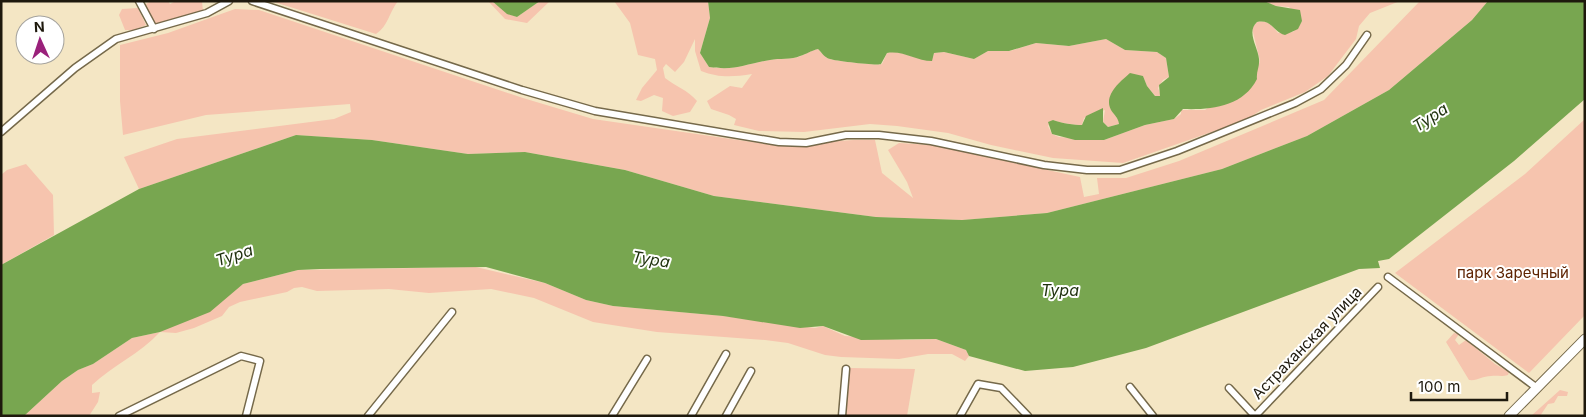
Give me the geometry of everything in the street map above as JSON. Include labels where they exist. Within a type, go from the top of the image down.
[{"type":"main road","points":[[1509,416],[1585,339]]},
{"type":"street","points":[[139,1],[154,29]]},
{"type":"street","points":[[1,132],[75,68],[116,39],[207,13],[229,1]]},
{"type":"street","points":[[252,1],[522,90],[595,111],[779,142],[806,143],[854,135],[880,135],[931,141],[1044,165],[1087,170],[1120,170],[1177,151],[1294,103],[1321,89],[1346,65],[1367,36]]},
{"type":"street","points":[[1388,276],[1537,388]]},
{"type":"street","name":"Астраханская улица","points":[[1228,388],[1255,416],[1378,287]]},
{"type":"street","points":[[368,416],[452,312]]},
{"type":"street","points":[[691,416],[726,354]]},
{"type":"street","points":[[122,415],[241,356],[260,362],[246,416]]},
{"type":"street","points":[[612,416],[647,359]]},
{"type":"street","points":[[842,416],[846,368]]},
{"type":"street","points":[[726,416],[751,371]]},
{"type":"street","points":[[960,416],[978,384],[1000,388],[1028,416]]},
{"type":"street","points":[[1130,387],[1153,416]]},
{"type":"green space","points":[[151,1],[168,1],[170,4],[176,1],[202,1],[203,12],[155,25],[144,5]]},
{"type":"green space","points":[[271,1],[398,1],[386,23],[376,34]]},
{"type":"green space","points":[[488,1],[517,17],[540,1],[550,1],[527,23],[505,19]]},
{"type":"green space","points":[[614,1],[708,1],[710,18],[700,53],[709,67],[718,68],[733,68],[774,59],[794,58],[818,49],[830,59],[882,64],[887,53],[895,51],[914,57],[933,57],[934,53],[944,52],[974,59],[988,51],[1010,51],[1036,43],[1069,46],[1106,39],[1125,50],[1157,52],[1166,58],[1169,77],[1163,80],[1158,88],[1161,96],[1155,96],[1147,86],[1143,76],[1110,108],[1118,119],[1119,124],[1108,127],[1103,122],[1105,110],[1084,118],[1082,125],[1053,120],[1048,126],[1052,134],[1059,137],[1104,140],[1145,125],[1174,119],[1181,114],[1181,110],[1205,110],[1256,73],[1260,61],[1252,28],[1257,22],[1269,24],[1278,33],[1293,32],[1302,21],[1289,7],[1276,6],[1264,1],[1400,1],[1370,13],[1359,26],[1356,39],[1328,76],[1305,92],[1261,110],[1246,120],[1123,163],[1053,158],[991,145],[948,133],[897,126],[870,124],[804,132],[759,131],[734,125],[736,119],[711,109],[707,101],[730,86],[742,88],[752,74],[726,76],[701,71],[695,51],[695,39],[684,62],[675,72],[666,64],[663,68],[665,78],[690,94],[697,101],[690,112],[673,116],[662,111],[663,98],[654,95],[641,101],[636,100],[642,88],[657,70],[655,59],[638,55],[630,23]]},
{"type":"green space","points":[[1420,1],[1488,1],[1472,20],[1389,90],[1307,136],[1222,169],[1047,213],[962,220],[876,217],[714,196],[625,170],[525,152],[468,154],[372,140],[296,135],[139,189],[124,157],[177,139],[334,119],[351,112],[350,104],[206,115],[123,135],[120,101],[120,45],[168,33],[235,9],[259,10],[523,98],[593,119],[779,146],[875,140],[882,173],[913,198],[907,182],[888,150],[899,143],[931,145],[1080,177],[1084,197],[1099,194],[1097,178],[1126,178],[1179,161],[1324,100]]},
{"type":"green space","points":[[138,8],[146,25],[134,30],[125,30],[119,15],[122,9]]},
{"type":"green space","name":"парк Заречный","points":[[1585,119],[1585,315],[1529,373],[1395,273],[1525,174]]},
{"type":"green space","points":[[26,164],[53,195],[54,235],[1,265],[1,175],[7,170]]},
{"type":"green space","points":[[476,267],[545,283],[586,300],[613,306],[724,316],[815,328],[823,326],[845,336],[904,340],[936,339],[966,350],[969,356],[965,361],[952,354],[928,354],[899,359],[841,357],[825,355],[788,343],[657,332],[593,322],[534,298],[491,289],[429,293],[389,289],[317,291],[302,287],[294,288],[287,292],[240,302],[229,307],[222,316],[194,328],[176,333],[160,332],[243,284],[298,270]]},
{"type":"green space","points":[[160,332],[144,347],[92,385],[92,393],[100,392],[98,402],[89,416],[24,416],[62,381],[78,370],[93,364],[132,338]]},
{"type":"green space","points":[[1454,333],[1459,334],[1455,340],[1459,345],[1466,340],[1495,364],[1509,372],[1508,375],[1488,376],[1469,380],[1446,342]]},
{"type":"green space","points":[[849,368],[915,369],[907,416],[845,416]]},
{"type":"green space","points":[[1560,390],[1568,392],[1567,396],[1558,396],[1554,403],[1548,404],[1540,416],[1531,416]]},
{"type":"water","points":[[492,1],[540,1],[517,17],[507,14]]},
{"type":"water","points":[[708,1],[1264,1],[1276,6],[1300,10],[1302,21],[1298,29],[1285,35],[1266,22],[1257,22],[1253,30],[1253,40],[1259,59],[1257,79],[1243,96],[1235,101],[1204,109],[1183,109],[1174,119],[1145,125],[1104,140],[1075,140],[1052,134],[1048,122],[1053,120],[1082,125],[1086,116],[1103,108],[1103,122],[1108,127],[1119,124],[1109,104],[1109,99],[1114,89],[1130,73],[1143,76],[1147,86],[1155,96],[1160,96],[1159,85],[1169,77],[1166,58],[1157,52],[1125,50],[1106,39],[1069,46],[1036,43],[1009,51],[988,51],[974,59],[944,52],[934,53],[932,61],[926,61],[893,52],[887,53],[881,64],[873,64],[830,59],[818,49],[793,58],[774,59],[734,68],[709,67],[700,53],[710,18]]},
{"type":"water","name":"Тура","points":[[1488,1],[1585,1],[1585,99],[1514,161],[1389,259],[1378,261],[1380,268],[1359,269],[1146,348],[1073,367],[1025,371],[969,356],[966,350],[936,339],[861,340],[823,326],[800,328],[723,316],[613,306],[586,300],[545,283],[486,267],[298,270],[243,284],[210,312],[160,332],[132,338],[93,364],[78,370],[62,381],[24,416],[1,416],[1,265],[139,189],[296,135],[372,140],[468,154],[525,152],[625,170],[714,196],[876,217],[962,220],[1047,213],[1222,169],[1307,136],[1389,90],[1472,20]]}]
